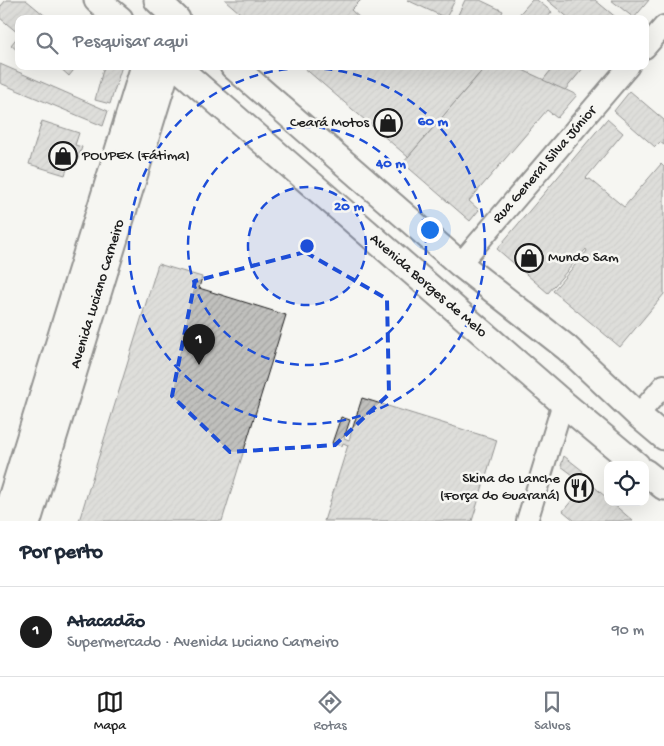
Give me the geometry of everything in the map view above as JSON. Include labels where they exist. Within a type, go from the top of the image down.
[{"type":"main road","points":[[97,0],[115,15]]},
{"type":"main road","points":[[167,10],[187,0]]},
{"type":"main road","name":"Avenida Luciano Carneiro","points":[[4,521],[143,70]]},
{"type":"main road","name":"Avenida Luciano Carneiro","points":[[28,521],[167,70]]},
{"type":"main road","name":"Avenida Borges de Melo","points":[[181,70],[632,461]]},
{"type":"main road","points":[[238,70],[460,264],[566,348],[664,437]]},
{"type":"main road","points":[[649,475],[664,488]]},
{"type":"street","points":[[649,43],[664,26]]},
{"type":"street","name":"Rua General Silva Júnior","points":[[460,264],[626,70]]},
{"type":"street","points":[[638,415],[664,385]]},
{"type":"street","points":[[528,521],[563,403]]},
{"type":"highlighted area","points":[[305,252],[387,299],[389,394],[335,445],[230,452],[172,396],[195,281]]},
{"type":"building","points":[[6,0],[26,0],[44,15],[15,15],[15,31],[0,18],[0,7]]},
{"type":"building","points":[[225,0],[361,0],[351,10],[357,15],[242,15]]},
{"type":"building","points":[[407,0],[455,0],[448,15],[440,15]]},
{"type":"building","points":[[465,0],[480,0],[503,11],[501,15],[458,15]]},
{"type":"building","points":[[532,0],[537,0],[552,12],[549,15],[519,15]]},
{"type":"building","points":[[547,0],[595,0],[613,15],[565,15]]},
{"type":"building","points":[[611,0],[649,0],[636,15],[630,15]]},
{"type":"building","points":[[15,40],[15,48],[11,45]]},
{"type":"building","points":[[0,64],[108,111],[103,126],[0,83]]},
{"type":"building","points":[[62,70],[74,70],[69,76]]},
{"type":"building","points":[[103,70],[121,70],[110,104],[95,100]]},
{"type":"building","points":[[307,70],[483,70],[408,157]]},
{"type":"building","points":[[483,70],[523,70],[577,95],[557,118],[547,110],[469,201],[479,210],[470,221],[403,163]]},
{"type":"building","points":[[551,70],[582,70],[565,90],[543,80]]},
{"type":"building","points":[[630,91],[664,120],[664,145],[660,142],[655,147],[614,111]]},
{"type":"building","points":[[607,119],[623,133],[586,178],[588,180],[590,179],[624,207],[661,164],[664,167],[664,294],[620,347],[553,291],[587,251],[586,249],[548,293],[497,249]]},
{"type":"building","points":[[42,121],[79,133],[75,145],[82,147],[76,165],[69,163],[65,175],[29,164]]},
{"type":"building","points":[[158,264],[202,277],[199,288],[286,315],[222,521],[79,521]]},
{"type":"building","points":[[362,398],[497,440],[472,521],[324,521],[348,445],[343,443],[342,446],[332,443],[341,417],[350,420],[344,438],[349,440]]},
{"type":"building","points":[[564,456],[583,471],[577,478],[561,466]]},
{"type":"building","points":[[581,475],[604,495],[604,506],[616,506],[633,521],[575,521],[563,511],[573,499],[566,493]]},
{"type":"place","name":"Ceará Motos","points":[[388,123]]},
{"type":"place","name":"POUPEX (Fátima)","points":[[63,156]]},
{"type":"place","name":"Mundo Sam","points":[[529,258]]},
{"type":"place","name":"Atacadão","points":[[199,365]]},
{"type":"place","name":"Skina do Lanche (Força do Guaraná)","points":[[579,488]]}]
